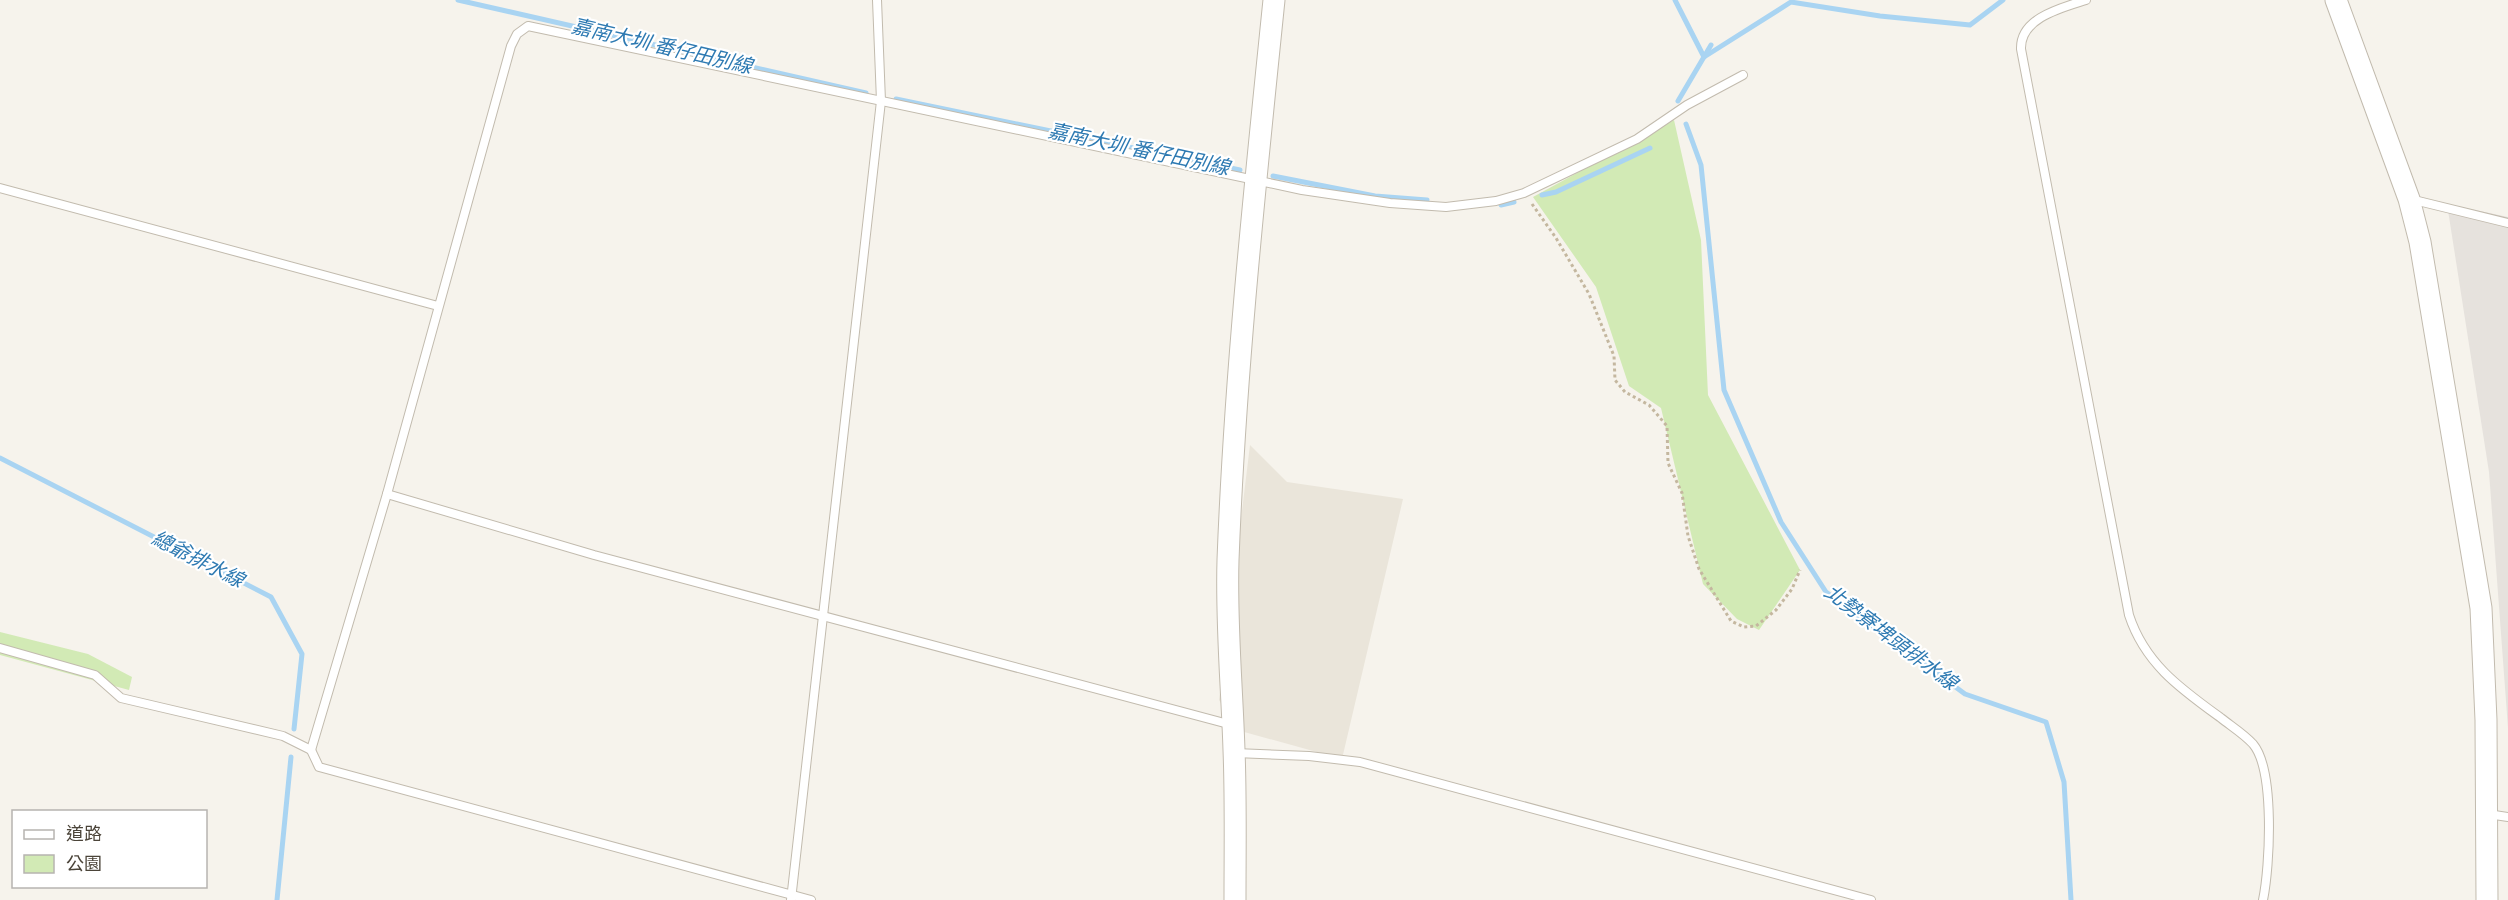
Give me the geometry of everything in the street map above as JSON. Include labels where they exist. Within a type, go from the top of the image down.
[{"type":"street","points":[[1235,900],[1234,753],[1227,606],[1228,560],[1233,462],[1256,178],[1274,0]]},
{"type":"street","points":[[2336,0],[2409,199],[2420,242],[2481,608],[2487,720],[2485,814],[2487,900]]},
{"type":"lane","points":[[792,896],[881,101],[877,0]]},
{"type":"lane","points":[[2086,0],[2033,21],[2022,34],[2021,49],[2129,615],[2140,642],[2157,667],[2179,688],[2245,736],[2264,762],[2267,784],[2267,880],[2263,900]]},
{"type":"lane","points":[[812,900],[318,767],[311,750],[387,494],[511,46],[517,34],[528,26],[1256,178],[1302,190],[1390,203],[1446,207],[1496,201],[1524,193],[1637,139],[1688,105],[1743,75]]},
{"type":"lane","points":[[0,188],[438,306]]},
{"type":"lane","points":[[2409,199],[2508,223]]},
{"type":"lane","points":[[387,494],[594,555],[1233,725]]},
{"type":"lane","points":[[0,648],[95,675],[121,698],[283,736],[311,750]]},
{"type":"lane","points":[[1234,753],[1309,756],[1360,762],[1871,900]]},
{"type":"lane","points":[[2485,814],[2508,817]]},
{"type":"path","points":[[1524,193],[1556,238],[1588,294],[1614,356],[1615,380],[1625,392],[1649,405],[1667,426],[1668,463],[1682,493],[1688,536],[1699,569],[1731,621],[1744,627],[1756,626],[1782,603],[1792,589],[1800,570]]},
{"type":"shaded area","points":[[2447,204],[2508,217],[2508,728],[2489,472]]},
{"type":"shaded area","points":[[1250,445],[1287,482],[1403,499],[1342,759],[1237,730],[1219,700]]},
{"type":"green space","points":[[1674,120],[1701,240],[1708,395],[1800,570],[1759,630],[1737,619],[1703,584],[1661,408],[1629,386],[1596,287],[1533,197]]},
{"type":"green space","points":[[0,632],[88,654],[132,677],[129,690],[0,655]]},
{"type":"waterway","name":"嘉南大圳 番仔田別線","points":[[458,0],[866,93]]},
{"type":"waterway","points":[[1675,0],[1704,57]]},
{"type":"waterway","name":"北勢寮埤頭排水線","points":[[1704,57],[1791,2],[1880,16],[1970,25],[2003,0]]},
{"type":"waterway","name":"北勢寮埤頭排水線","points":[[1678,101],[1711,45]]},
{"type":"waterway","name":"嘉南大圳 番仔田別線","points":[[896,99],[1240,170]]},
{"type":"waterway","name":"北勢寮埤頭排水線","points":[[1686,124],[1701,165],[1724,390],[1781,522],[1826,592],[1965,694],[2046,722],[2064,782],[2071,900]]},
{"type":"waterway","name":"嘉南大圳 番仔田別線","points":[[1542,195],[1556,192],[1650,148]]},
{"type":"waterway","name":"嘉南大圳 番仔田別線","points":[[1273,176],[1375,196],[1427,200]]},
{"type":"waterway","name":"嘉南大圳 番仔田別線","points":[[1501,205],[1514,202]]},
{"type":"waterway","name":"總爺排水線","points":[[0,458],[271,597],[302,654],[294,729]]},
{"type":"waterway","points":[[277,900],[291,757]]}]
